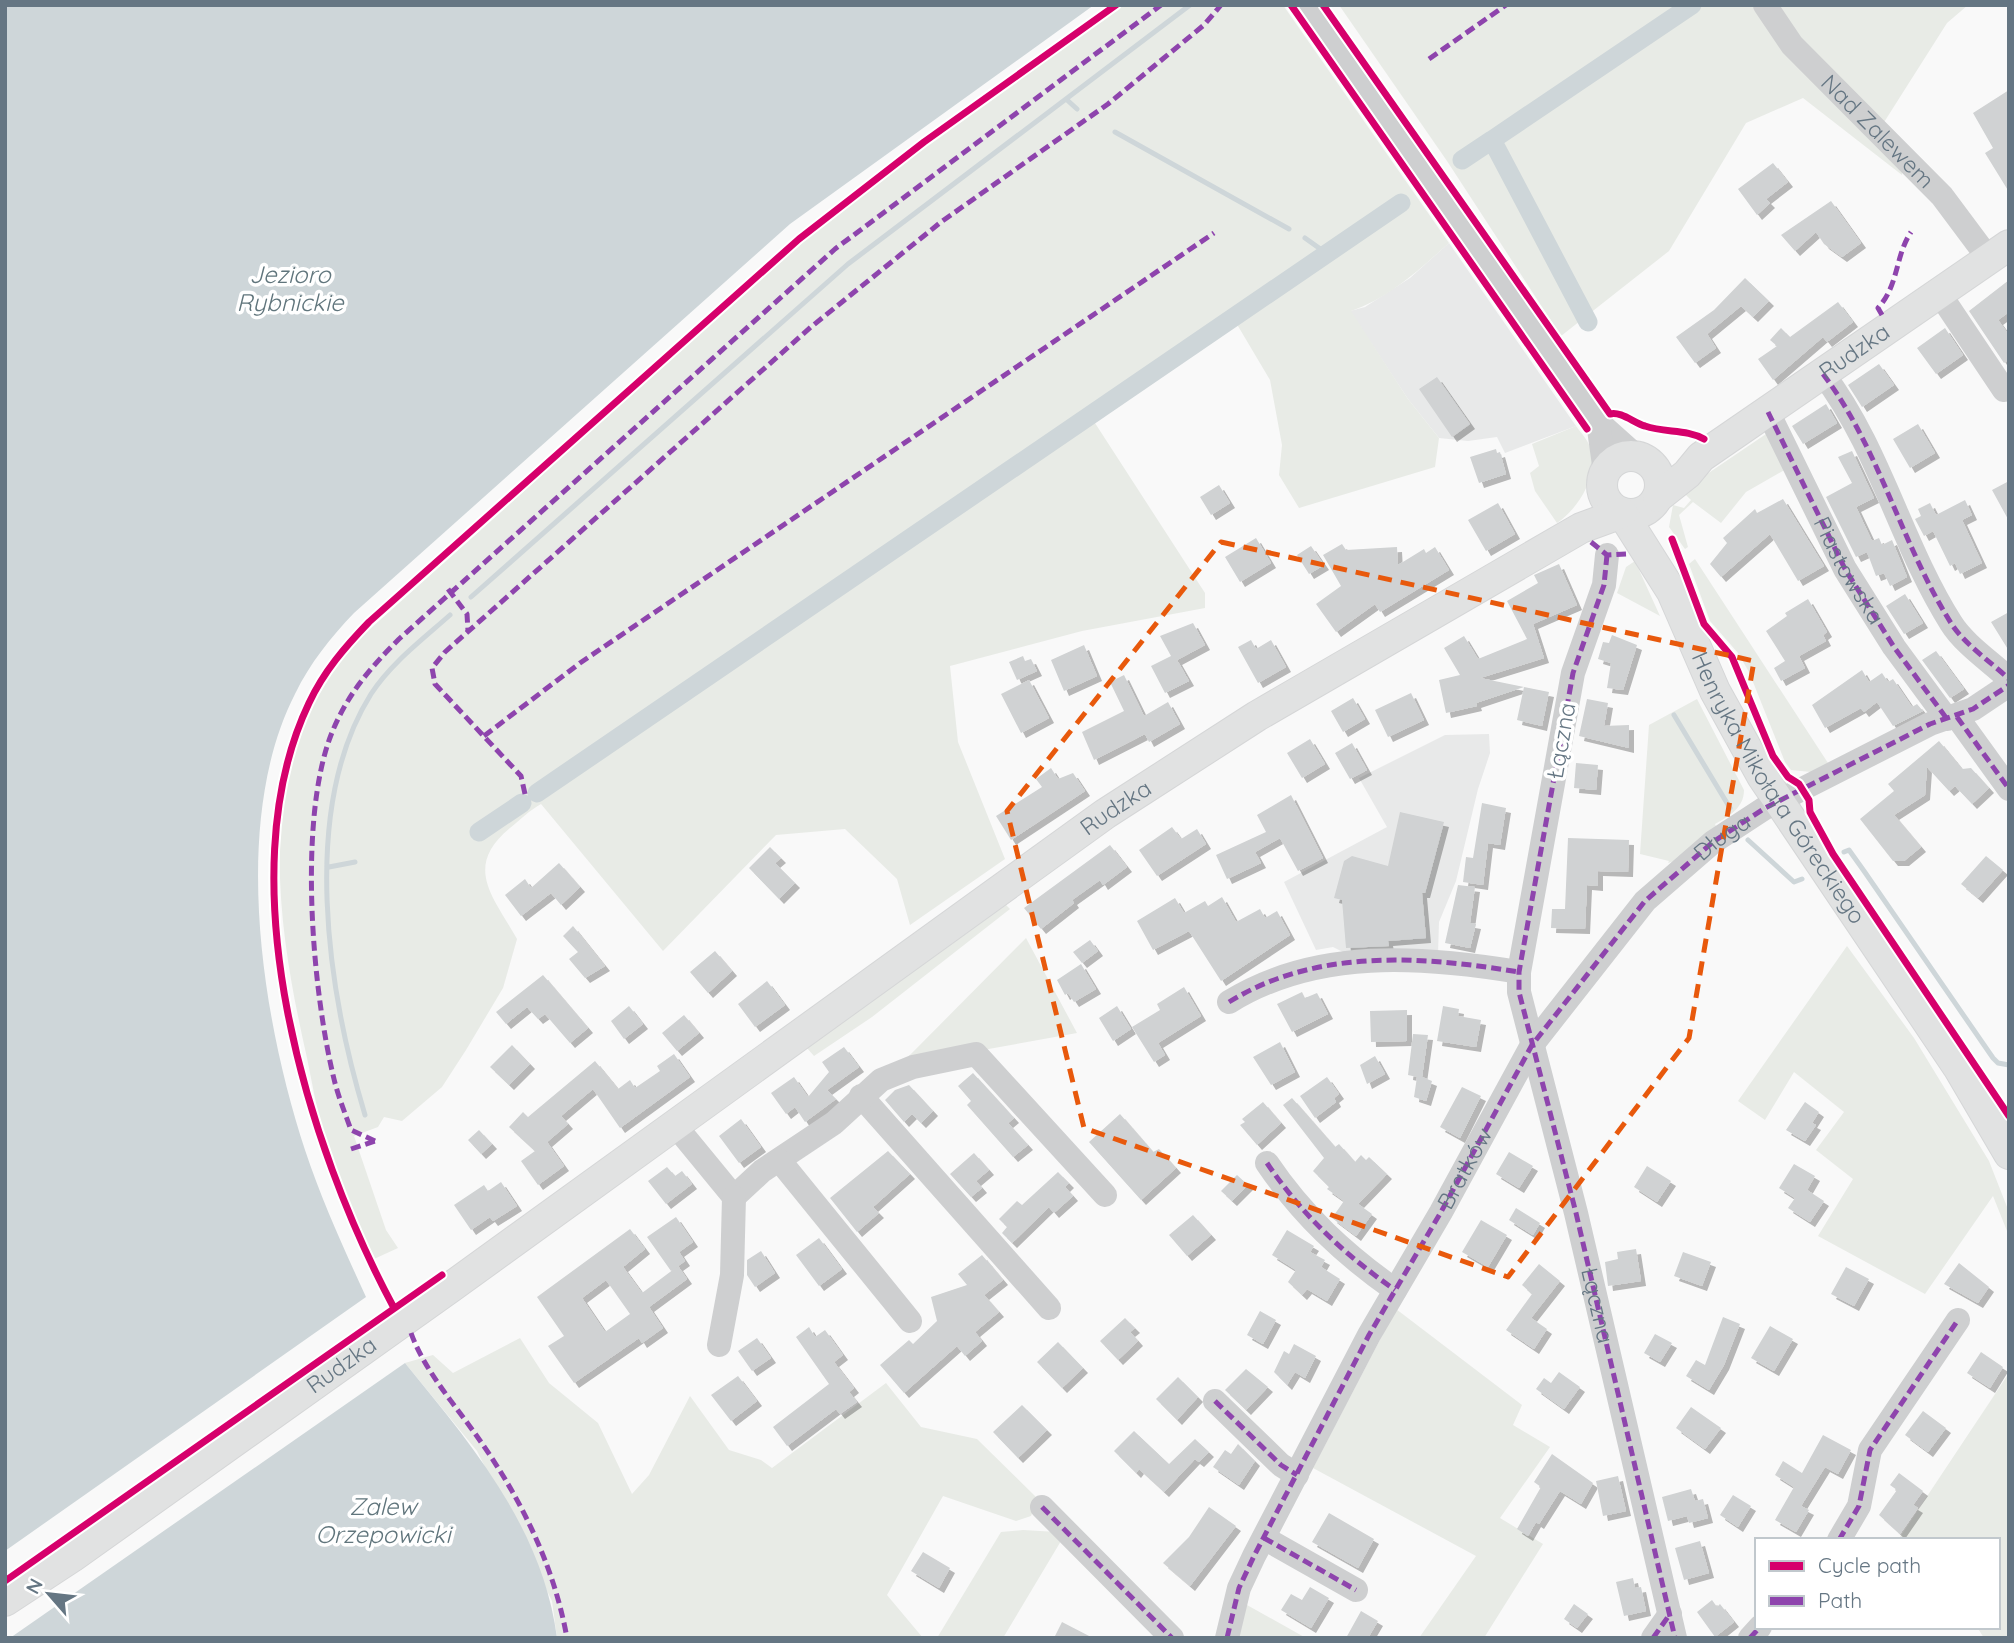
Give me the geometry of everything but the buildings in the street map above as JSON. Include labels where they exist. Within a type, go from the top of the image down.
[{"type":"main road","name":"Rudzka","points":[[1655,502],[1687,474],[1701,457],[1999,252]]},
{"type":"main road","name":"Rudzka","points":[[1642,459],[1668,463],[1701,457]]},
{"type":"main road","points":[[1581,528],[1603,480],[1618,459],[1642,459],[1658,475],[1655,502],[1639,513],[1622,513],[1609,505],[1603,480]]},
{"type":"main road","name":"Henryka Mikołaja Góreckiego","points":[[1655,502],[1672,592]]},
{"type":"main road","name":"Rudzka","points":[[5,1601],[72,1557],[387,1333],[1053,850],[1191,757],[1581,528],[1622,513]]},
{"type":"main road","name":"Henryka Mikołaja Góreckiego","points":[[1622,513],[1672,592],[1721,702],[1779,802],[1965,1078],[2009,1154]]},
{"type":"street","points":[[1308,5],[1598,422],[1642,459]]},
{"type":"street","name":"Nad Zalewem","points":[[1765,5],[1792,45],[1999,252]]},
{"type":"street","points":[[1939,293],[2004,390]]},
{"type":"street","points":[[1823,374],[1862,434],[1912,552],[1952,626],[2009,679]]},
{"type":"street","name":"Piastowska","points":[[1768,412],[1845,569],[1894,647],[2009,789]]},
{"type":"street","points":[[1598,422],[1603,480]]},
{"type":"street","name":"Łączna","points":[[1607,555],[1604,584],[1573,673],[1519,972],[1519,992],[1576,1213],[1600,1328],[1673,1626]]},
{"type":"street","name":"Długa","points":[[1532,1045],[1609,944],[1657,888],[1723,835],[1779,802],[1930,724],[1952,718],[2009,685]]},
{"type":"street","points":[[1229,1002],[1279,976],[1341,964],[1412,961],[1519,972]]},
{"type":"street","name":"Bratków","points":[[1227,1638],[1239,1588],[1264,1538],[1395,1290],[1532,1045]]},
{"type":"street","points":[[734,1197],[762,1171],[834,1123],[881,1080],[900,1071],[976,1054],[1105,1195]]},
{"type":"street","points":[[861,1096],[1049,1307]]},
{"type":"street","points":[[674,1124],[734,1197],[732,1275],[719,1345]]},
{"type":"street","points":[[780,1161],[911,1321]]},
{"type":"street","points":[[1267,1163],[1311,1222],[1363,1267],[1395,1290]]},
{"type":"street","points":[[1840,1538],[1858,1506],[1870,1450],[1958,1320]]},
{"type":"street","points":[[1215,1401],[1281,1465],[1297,1475]]},
{"type":"street","points":[[1042,1507],[1172,1638]]},
{"type":"street","points":[[1264,1538],[1356,1590]]},
{"type":"street","points":[[1653,1638],[1673,1626]]},
{"type":"highlighted area","points":[[1221,542],[1754,661],[1689,1038],[1508,1277],[1084,1128],[1007,811]]},
{"type":"shaded area","points":[[1123,5],[1283,5],[1449,243],[1391,291],[1351,311],[1408,399],[1439,438],[1435,467],[1299,508],[1279,475],[1282,445],[1270,380],[1235,321],[1093,420],[1205,593],[1205,608],[1082,631],[950,666],[958,742],[1005,859],[910,925],[897,879],[845,829],[776,835],[663,951],[541,804],[533,809],[496,842],[488,856],[485,869],[492,895],[517,939],[503,988],[442,1087],[402,1121],[384,1117],[378,1127],[354,1136],[386,1230],[398,1248],[374,1259],[343,1189],[324,1135],[298,1015],[284,927],[280,836],[285,792],[295,749],[320,691],[351,646],[796,248],[862,192]]},
{"type":"shaded area","points":[[1339,5],[1755,5],[1903,167],[1902,175],[1803,98],[1746,123],[1669,251],[1561,336],[1447,161]]},
{"type":"shaded area","points":[[1776,5],[1968,5],[1947,23],[1881,127],[1796,40]]},
{"type":"shaded area","points":[[1449,243],[1576,426],[1505,453],[1497,437],[1468,441],[1439,438],[1408,399],[1350,311],[1365,307],[1410,278]]},
{"type":"shaded area","points":[[1576,426],[1590,447],[1592,471],[1579,501],[1557,523],[1535,491],[1530,473],[1539,466],[1532,444]]},
{"type":"shaded area","points":[[1769,432],[1788,468],[1746,492],[1721,523],[1693,502],[1679,515],[1688,547],[1685,549],[1669,527],[1673,505],[1684,508],[1691,500],[1682,491]]},
{"type":"shaded area","points":[[1695,559],[1828,763],[1811,772],[1791,770],[1785,762],[1749,672],[1738,653],[1710,621],[1689,564]]},
{"type":"shaded area","points":[[1635,561],[1660,616],[1617,593],[1626,567]]},
{"type":"shaded area","points":[[1697,699],[1744,790],[1743,796],[1735,811],[1715,824],[1718,831],[1677,860],[1668,863],[1669,861],[1640,854],[1649,725]]},
{"type":"shaded area","points":[[1489,734],[1490,753],[1478,789],[1456,881],[1439,922],[1438,954],[1351,956],[1333,947],[1316,950],[1284,882],[1387,827],[1359,778],[1445,735]]},
{"type":"shaded area","points":[[1006,905],[1010,909],[872,1017],[814,1056],[807,1048]]},
{"type":"shaded area","points":[[1026,938],[1077,1033],[983,1050],[907,1058]]},
{"type":"shaded area","points":[[1847,946],[1914,1038],[1989,1161],[2009,1212],[2009,1236],[1993,1196],[1925,1294],[1818,1236],[1853,1179],[1816,1150],[1844,1112],[1794,1072],[1765,1120],[1738,1101]]},
{"type":"shaded area","points":[[1396,1309],[1522,1405],[1513,1425],[1550,1447],[1500,1518],[1543,1544],[1484,1638],[1419,1638],[1476,1556],[1313,1468]]},
{"type":"shaded area","points":[[520,1338],[549,1383],[598,1423],[632,1494],[649,1475],[690,1396],[729,1450],[761,1460],[772,1468],[886,1383],[921,1427],[977,1439],[1038,1499],[1031,1516],[1016,1521],[943,1496],[887,1595],[923,1638],[557,1638],[552,1601],[477,1451],[405,1363],[433,1355],[453,1373]]},
{"type":"shaded area","points":[[2009,1373],[2009,1638],[1984,1638],[1978,1629],[2000,1629],[2000,1538],[1899,1538]]},
{"type":"shaded area","points":[[1001,1532],[1057,1532],[1061,1541],[1003,1638],[937,1638]]},
{"type":"shaded area","points":[[1247,1605],[1306,1638],[1234,1638]]},
{"type":"water","name":"Jezioro Rybnickie","points":[[5,5],[1094,5],[790,224],[354,613],[314,661],[295,694],[275,745],[263,800],[258,860],[260,920],[266,982],[276,1041],[290,1098],[319,1188],[366,1297],[5,1551]]},
{"type":"water","name":"Zalew Orzepowicki","points":[[405,1363],[455,1425],[501,1490],[537,1561],[549,1598],[557,1638],[10,1638]]},
{"type":"waterway","points":[[471,597],[848,264],[1190,5]]},
{"type":"waterway","points":[[1588,322],[1492,140],[1692,5]]},
{"type":"waterway","points":[[1066,99],[1077,109]]},
{"type":"waterway","points":[[1115,132],[1289,229]]},
{"type":"waterway","points":[[1462,160],[1492,140]]},
{"type":"waterway","points":[[537,793],[1401,203]]},
{"type":"waterway","points":[[1305,238],[1326,253]]},
{"type":"waterway","points":[[365,1115],[340,1014],[332,958],[327,902],[328,845],[334,791],[349,740],[371,694],[398,662],[450,615]]},
{"type":"waterway","points":[[1674,715],[1730,808]]},
{"type":"waterway","points":[[479,832],[522,803]]},
{"type":"waterway","points":[[1748,840],[1794,882],[1802,879]]},
{"type":"waterway","points":[[1844,852],[1849,850],[1993,1058],[1998,1063],[2009,1065]]},
{"type":"waterway","points":[[329,867],[355,862]]},
{"type":"marked path","points":[[375,1141],[351,1130],[336,1085],[320,999],[312,906],[314,812],[321,771],[331,735],[351,695],[399,639],[835,249],[1161,5]]},
{"type":"marked path","points":[[525,794],[521,776],[435,684],[432,668],[445,652],[811,327],[941,222],[1108,104],[1204,25],[1221,5]]},
{"type":"marked path","points":[[1429,59],[1506,5]]},
{"type":"marked path","points":[[1882,315],[1878,308],[1890,290],[1911,232]]},
{"type":"marked path","points":[[484,736],[580,663],[1214,233]]},
{"type":"marked path","points":[[1823,374],[1860,433],[1933,593],[1951,623],[1970,645],[2009,679]]},
{"type":"marked path","points":[[1768,412],[1845,569],[1894,647],[1947,719]]},
{"type":"marked path","points":[[1591,542],[1607,555],[1626,554]]},
{"type":"marked path","points":[[1607,555],[1604,585],[1573,673],[1519,972],[1519,992],[1576,1213],[1675,1638]]},
{"type":"marked path","points":[[448,589],[467,614],[468,631]]},
{"type":"marked path","points":[[1227,1638],[1239,1588],[1254,1556],[1369,1335],[1441,1212],[1532,1045],[1645,901],[1713,842],[1765,808],[1930,724],[1973,709],[2009,685]]},
{"type":"marked path","points":[[1957,717],[2009,789]]},
{"type":"marked path","points":[[1229,1002],[1262,985],[1297,972],[1370,961],[1445,962],[1519,972]]},
{"type":"marked path","points":[[351,1149],[375,1141]]},
{"type":"marked path","points":[[1267,1163],[1309,1217],[1358,1262],[1395,1290]]},
{"type":"marked path","points":[[1840,1538],[1859,1506],[1870,1450],[1958,1320]]},
{"type":"marked path","points":[[411,1333],[424,1362],[496,1464],[523,1511],[554,1585],[567,1638]]},
{"type":"marked path","points":[[1215,1401],[1281,1465],[1297,1475]]},
{"type":"marked path","points":[[1042,1507],[1172,1638]]},
{"type":"marked path","points":[[1264,1538],[1356,1590]]},
{"type":"marked path","points":[[1653,1638],[1670,1614]]},
{"type":"marked path","points":[[1750,1638],[1758,1629]]},
{"type":"cycle path","points":[[394,1308],[362,1243],[332,1170],[307,1092],[287,1011],[276,929],[275,849],[285,773],[309,703],[321,680],[369,622],[799,239],[924,142],[1116,5]]},
{"type":"cycle path","points":[[1291,5],[1587,429]]},
{"type":"cycle path","points":[[1323,5],[1610,414],[1619,414],[1653,428],[1704,439]]},
{"type":"cycle path","points":[[1672,539],[1704,624],[1732,657],[1773,756],[1788,777],[1799,784],[1809,800],[1810,812],[1833,854],[2009,1116]]},
{"type":"cycle path","points":[[5,1581],[442,1275]]}]
